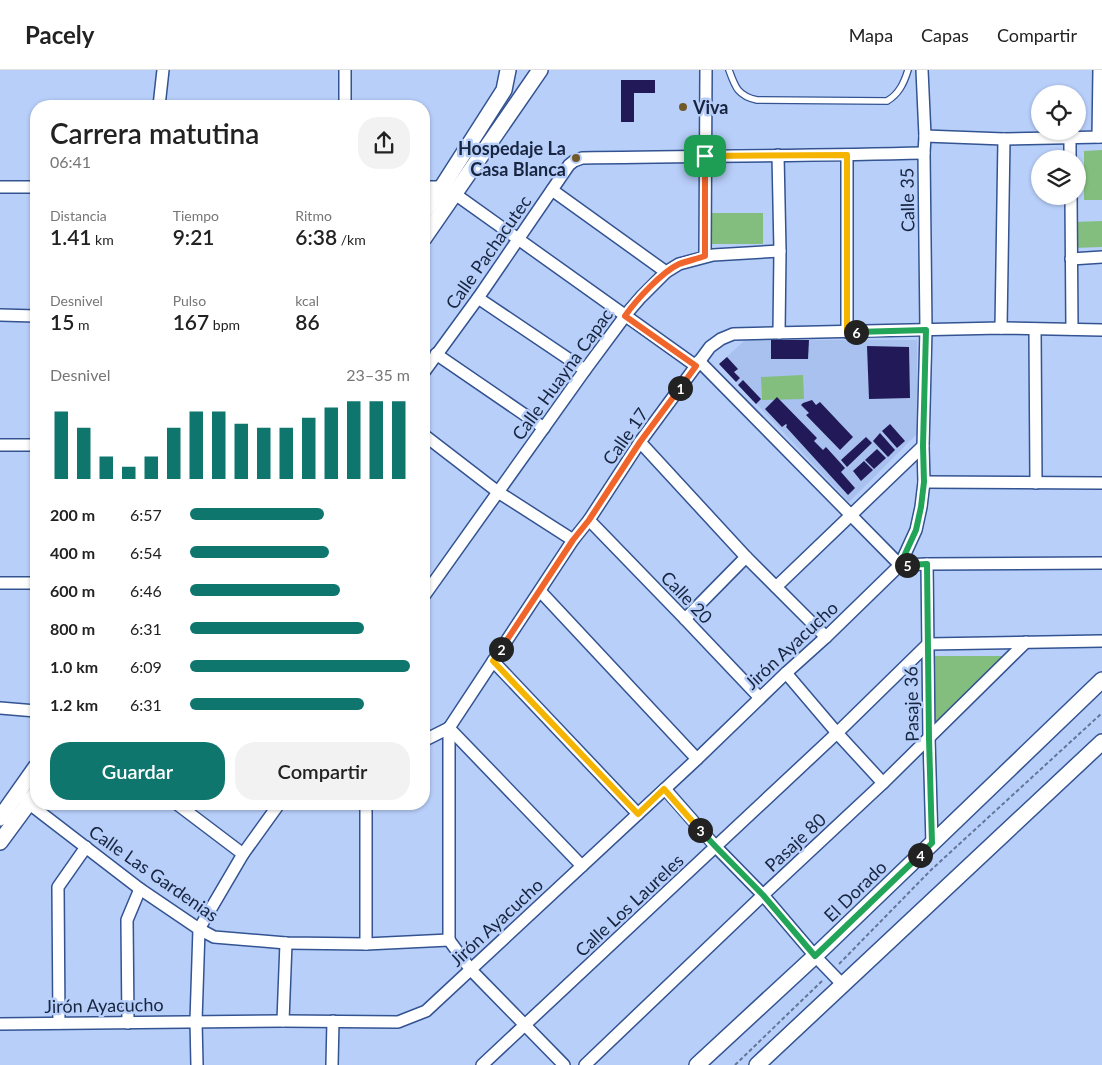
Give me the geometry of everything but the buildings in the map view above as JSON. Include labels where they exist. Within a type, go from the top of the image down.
[{"type":"main road","points":[[430,226],[504,90],[508,70]]},
{"type":"main road","points":[[430,206],[448,190],[540,70]]},
{"type":"main road","name":"El Dorado","points":[[697,1065],[815,956],[1102,680]]},
{"type":"main road","points":[[757,1065],[1102,742]]},
{"type":"main road","points":[[0,818],[27,797]]},
{"type":"main road","points":[[0,842],[27,797]]},
{"type":"street","points":[[159,100],[163,70]]},
{"type":"street","points":[[344,100],[345,70]]},
{"type":"street","points":[[705,256],[706,70]]},
{"type":"street","name":"Calle 35","points":[[900,565],[916,530],[924,482],[926,330],[925,136],[922,70]]},
{"type":"street","points":[[1086,137],[1100,137],[1099,70]]},
{"type":"street","points":[[925,136],[1031,139]]},
{"type":"street","points":[[1001,328],[1004,139]]},
{"type":"street","name":"Calle Pachacutec","points":[[430,363],[478,298],[569,165],[574,161],[582,158],[924,153]]},
{"type":"street","points":[[778,155],[779,333]]},
{"type":"street","points":[[847,155],[847,332]]},
{"type":"street","points":[[0,187],[30,187]]},
{"type":"street","points":[[430,188],[448,190],[625,316],[698,364],[900,565],[1102,564]]},
{"type":"street","points":[[552,190],[666,272]]},
{"type":"street","points":[[1071,205],[1072,329]]},
{"type":"street","name":"Calle Huayna Capac","points":[[430,588],[625,316],[666,272],[679,264],[705,256],[780,251]]},
{"type":"street","points":[[1071,259],[1102,257]]},
{"type":"street","points":[[478,298],[585,370]]},
{"type":"street","points":[[0,315],[30,316]]},
{"type":"street","name":"Calle 17","points":[[449,728],[640,442],[710,347],[721,339],[733,334],[1001,328],[1102,330]]},
{"type":"street","points":[[1035,329],[1036,483]]},
{"type":"street","points":[[436,354],[544,428]]},
{"type":"street","points":[[430,440],[498,492],[573,540]]},
{"type":"street","points":[[640,442],[746,556],[826,637]]},
{"type":"street","points":[[0,445],[30,445]]},
{"type":"street","points":[[776,587],[923,446]]},
{"type":"street","points":[[924,482],[1102,483]]},
{"type":"street","name":"Calle 20","points":[[589,520],[760,698]]},
{"type":"street","points":[[685,619],[746,556]]},
{"type":"street","name":"Pasaje 36","points":[[927,564],[932,843]]},
{"type":"street","name":"Jirón Ayacucho","points":[[0,1024],[196,1021],[398,1022],[426,1011],[697,759],[900,565]]},
{"type":"street","points":[[0,583],[30,583]]},
{"type":"street","points":[[540,591],[697,759]]},
{"type":"street","points":[[928,644],[1102,641]]},
{"type":"street","name":"Pasaje 80","points":[[585,1065],[883,783],[1026,642]]},
{"type":"street","name":"Calle Los Laureles","points":[[482,1065],[837,734],[928,644]]},
{"type":"street","points":[[493,661],[638,814]]},
{"type":"street","points":[[786,673],[837,734],[883,783]]},
{"type":"street","points":[[0,708],[30,710]]},
{"type":"street","points":[[430,738],[449,728]]},
{"type":"street","points":[[449,728],[582,866]]},
{"type":"street","points":[[449,728],[449,940],[471,970],[564,1065]]},
{"type":"street","points":[[664,789],[716,847],[763,895],[815,956],[842,984]]},
{"type":"street","name":"Calle Las Gardenias","points":[[42,810],[140,889],[214,937],[286,944],[366,944],[449,940]]},
{"type":"street","points":[[185,810],[243,854]]},
{"type":"street","points":[[197,1065],[196,1021],[199,929],[243,854],[275,810]]},
{"type":"street","points":[[366,810],[366,944]]},
{"type":"street","points":[[59,1023],[58,887],[86,847]]},
{"type":"street","points":[[128,1023],[127,920],[140,889]]},
{"type":"street","points":[[283,1021],[286,944]]},
{"type":"street","points":[[332,1065],[333,1022]]},
{"type":"lane","points":[[730,70],[736,89],[746,98],[757,100],[887,101],[898,92],[908,70]]},
{"type":"path","points":[[735,1065],[848,956],[931,870],[1102,713]]},
{"type":"shaded area","points":[[745,340],[917,340],[917,434],[849,502],[719,364]]},
{"type":"green space","points":[[1102,150],[1102,200],[1086,200],[1086,151]]},
{"type":"green space","points":[[709,213],[763,213],[763,244],[709,244]]},
{"type":"green space","points":[[1102,221],[1102,247],[1073,248],[1072,222]]},
{"type":"green space","points":[[803,375],[804,399],[762,400],[761,377]]},
{"type":"green space","points":[[932,656],[1009,656],[934,724]]},
{"type":"place","name":"Viva","points":[[683,107]]},
{"type":"place","name":"Hospedaje La Casa Blanca","points":[[576,158]]},
{"type":"route","points":[[847,155],[847,332],[926,330],[924,482],[916,530],[900,565],[927,564],[932,843],[815,956],[763,895],[716,847],[664,789],[638,814],[493,661],[640,442],[696,366],[625,316],[666,272],[679,264],[705,256],[705,156],[847,155]]}]
